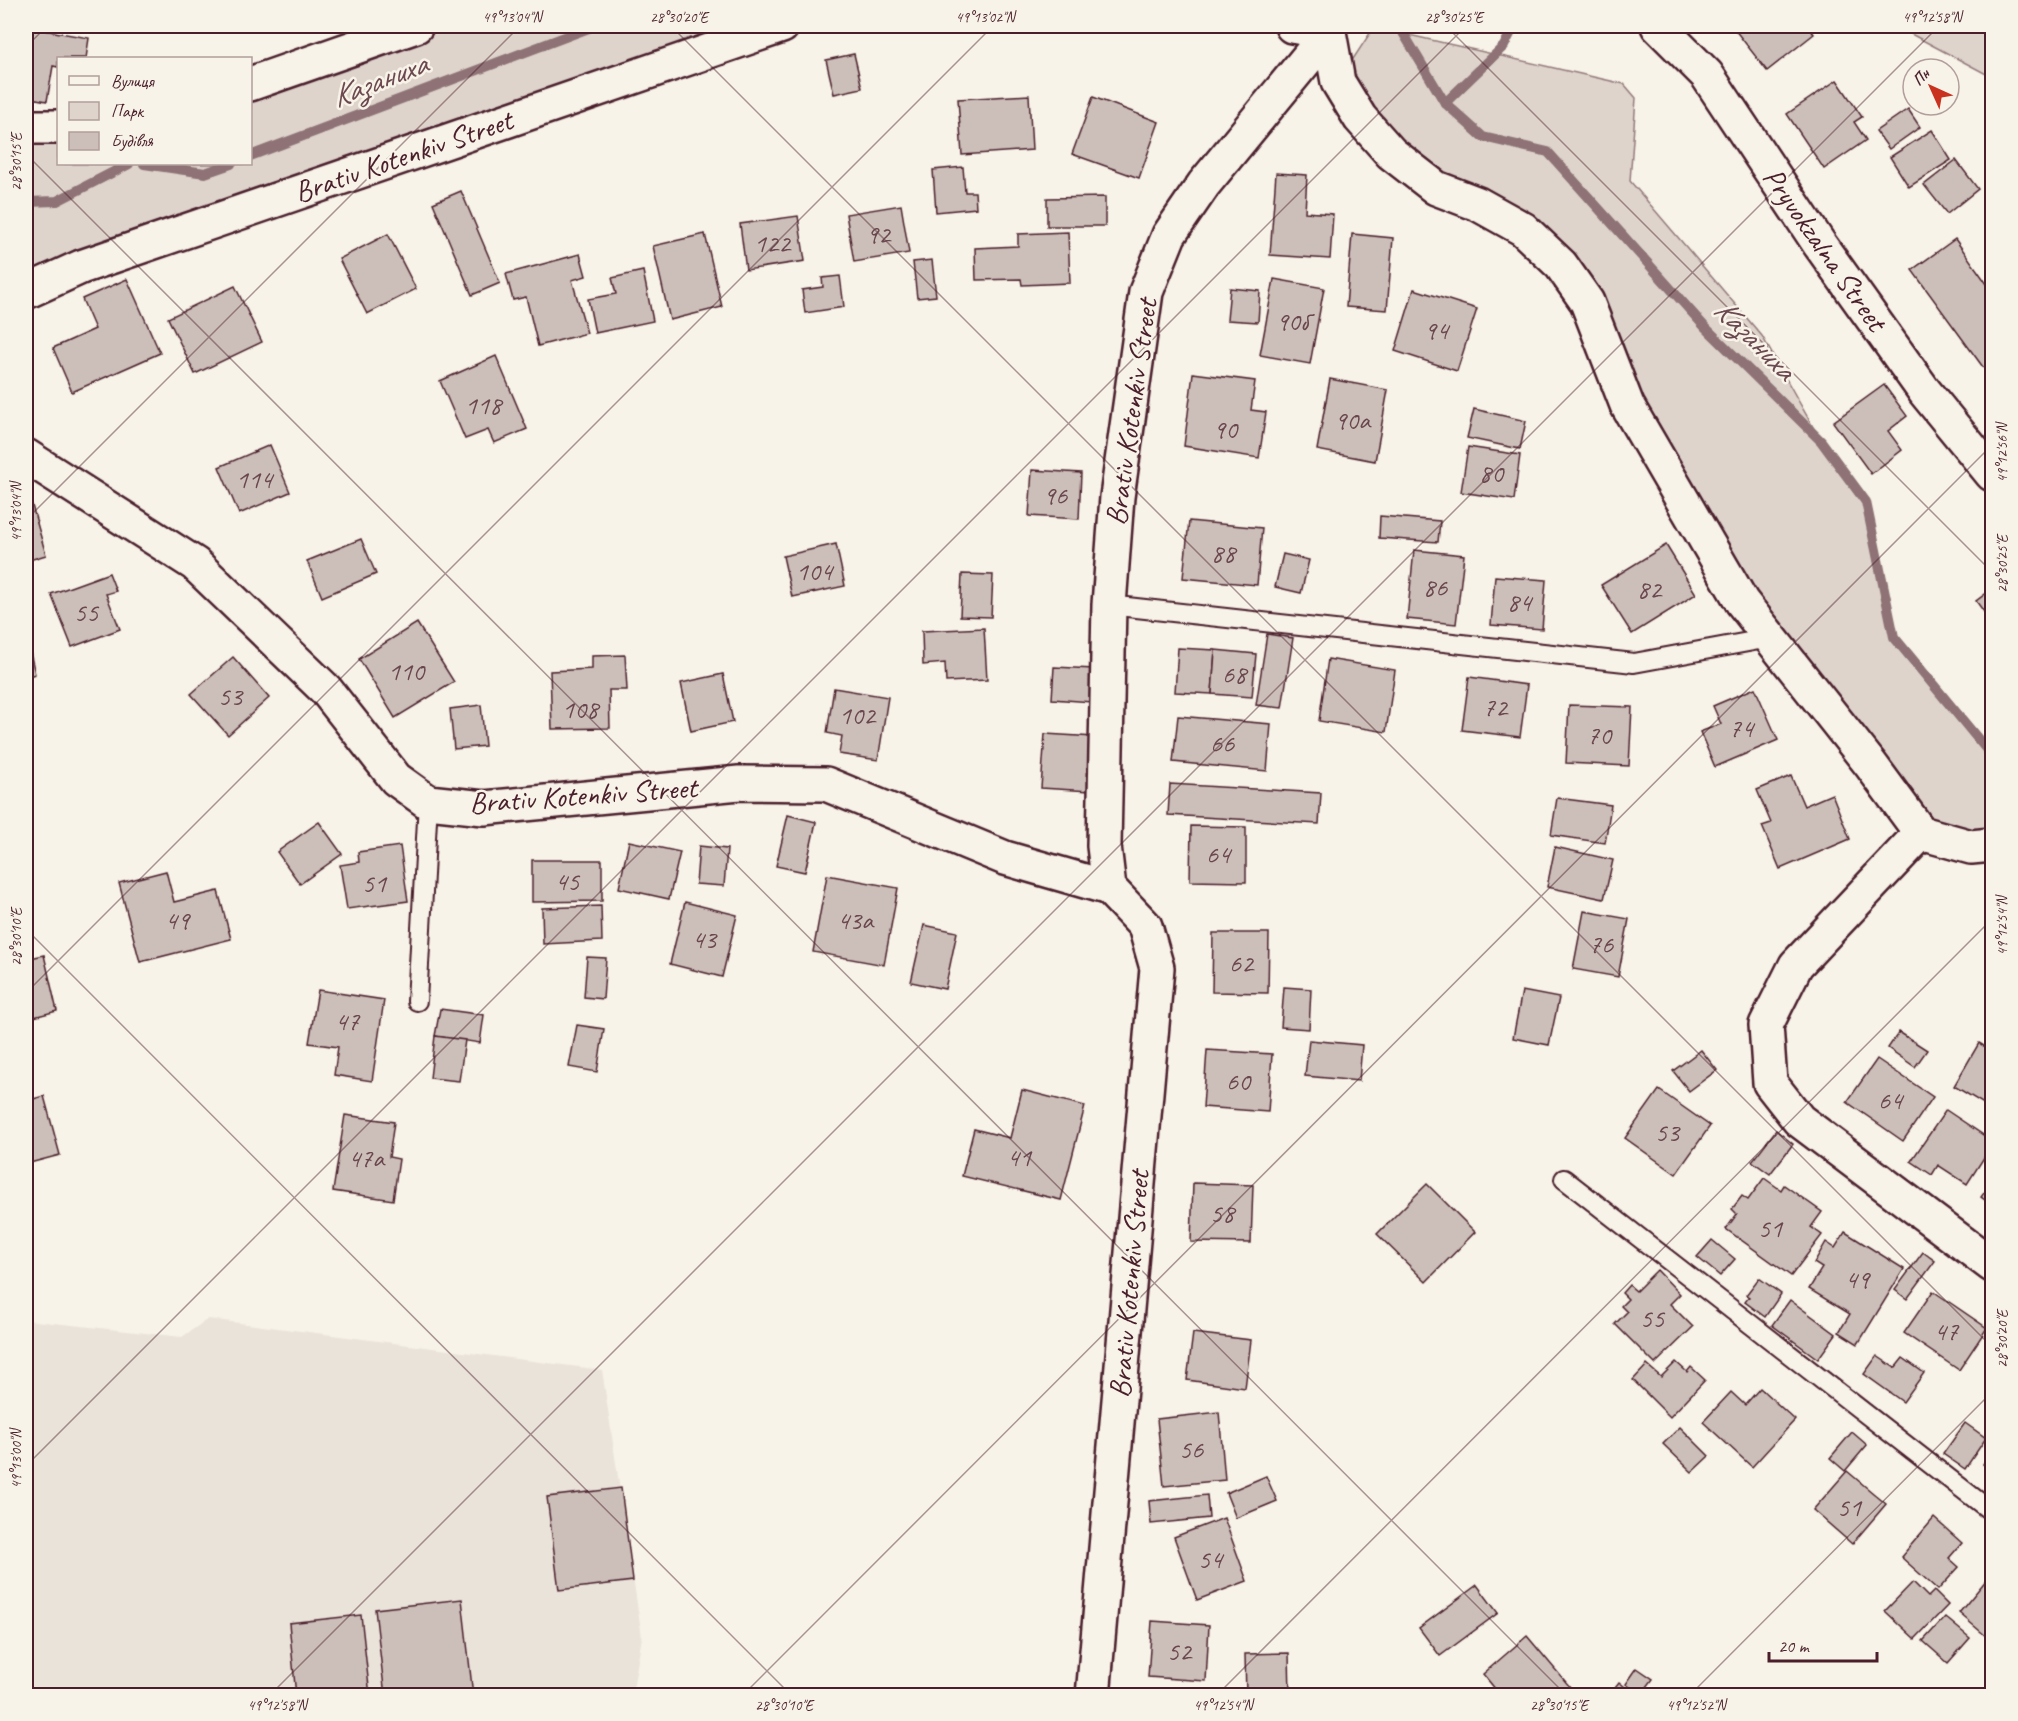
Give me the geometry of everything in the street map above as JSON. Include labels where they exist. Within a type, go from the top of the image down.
[{"type":"street","points":[[252,83],[416,26]]},
{"type":"street","name":"Brativ Kotenkiv Street","points":[[26,292],[81,267],[782,26]]},
{"type":"street","points":[[1292,26],[1329,29],[1338,82],[1360,118],[1391,153],[1436,188],[1478,204],[1522,229],[1561,265],[1587,302],[1627,405],[1742,602],[1871,765],[1921,833],[1971,848],[1992,845]]},
{"type":"street","name":"Pryvokzalna Street","points":[[1658,26],[1707,75],[1820,245],[1925,392],[1992,474]]},
{"type":"street","name":"Brativ Kotenkiv Street","points":[[1109,888],[1104,846],[1110,605],[1117,496],[1146,292],[1169,235],[1204,184],[1329,29]]},
{"type":"street","points":[[26,127],[57,127]]},
{"type":"street","name":"Brativ Kotenkiv Street","points":[[26,456],[195,564],[326,690],[396,778],[429,802],[484,808],[739,783],[826,784],[1005,858],[1109,888],[1145,927],[1157,968],[1093,1695]]},
{"type":"street","points":[[1921,833],[1796,965],[1766,1025],[1770,1083],[1799,1120],[1992,1265]]},
{"type":"lane","points":[[1110,605],[1634,663],[1770,638]]},
{"type":"lane","points":[[417,1001],[429,802]]},
{"type":"lane","points":[[1564,1179],[1992,1512]]},
{"type":"shaded area","points":[[208,1319],[602,1370],[642,1637],[632,1695],[26,1696],[26,1320],[182,1337]]},
{"type":"green space","points":[[416,26],[782,26],[26,292],[26,127],[57,127],[57,165],[252,165],[252,84]]},
{"type":"green space","points":[[1896,26],[1992,26],[1992,77],[1961,61],[1961,57],[1954,57]]},
{"type":"green space","points":[[1374,27],[1624,84],[1636,98],[1630,181],[1762,336],[1821,441],[1866,502],[1894,637],[1992,756],[1992,834],[1921,833],[1742,602],[1561,265],[1436,188],[1338,82]]},
{"type":"building","points":[[1741,26],[1807,26],[1814,34],[1767,71],[1735,30]]},
{"type":"building","points":[[26,27],[89,38],[86,57],[57,57],[57,67],[53,66],[47,101],[26,97]]},
{"type":"building","points":[[854,54],[862,88],[834,94],[826,60]]},
{"type":"building","points":[[1837,80],[1862,117],[1854,122],[1866,140],[1824,169],[1787,114]]},
{"type":"building","points":[[1029,95],[1032,150],[962,155],[958,99]]},
{"type":"building","points":[[1093,97],[1159,122],[1139,178],[1072,154]]},
{"type":"building","points":[[1901,114],[1901,117],[1913,117],[1920,127],[1889,149],[1876,131]]},
{"type":"building","points":[[1932,130],[1951,160],[1909,187],[1890,157]]},
{"type":"building","points":[[1956,160],[1978,189],[1947,214],[1924,185]]},
{"type":"building","points":[[963,167],[965,192],[975,192],[976,208],[936,212],[933,170]]},
{"type":"building","points":[[1276,173],[1307,175],[1305,212],[1333,214],[1330,259],[1270,255]]},
{"type":"building","points":[[461,191],[500,283],[472,295],[433,203]]},
{"type":"building","points":[[1105,197],[1105,226],[1047,226],[1047,198]]},
{"type":"building","points":[[901,205],[909,253],[854,262],[846,214]]},
{"type":"building","points":[[798,216],[805,261],[746,270],[740,224]]},
{"type":"building","points":[[1068,232],[1070,283],[1022,285],[1021,279],[976,280],[975,248],[1018,246],[1018,234]]},
{"type":"building","points":[[388,234],[416,289],[367,314],[339,259]]},
{"type":"building","points":[[705,234],[722,307],[670,320],[653,246]]},
{"type":"building","points":[[1352,234],[1393,238],[1387,310],[1346,307]]},
{"type":"building","points":[[1955,239],[1992,291],[1991,378],[1912,270]]},
{"type":"building","points":[[580,254],[586,276],[572,280],[587,333],[538,346],[526,297],[513,300],[506,274]]},
{"type":"building","points":[[932,260],[936,296],[917,298],[913,262]]},
{"type":"building","points":[[643,271],[653,321],[595,333],[588,299],[616,294],[612,278]]},
{"type":"building","points":[[840,276],[844,307],[805,313],[802,290],[823,287],[822,278]]},
{"type":"building","points":[[127,279],[160,353],[72,392],[53,348],[95,329],[82,299]]},
{"type":"building","points":[[1274,279],[1324,288],[1310,364],[1260,355]]},
{"type":"building","points":[[235,286],[262,342],[195,374],[168,318]]},
{"type":"building","points":[[1230,288],[1260,291],[1258,322],[1227,320]]},
{"type":"building","points":[[1414,289],[1477,309],[1457,371],[1395,351]]},
{"type":"building","points":[[496,356],[527,429],[494,443],[488,430],[465,439],[440,381]]},
{"type":"building","points":[[1193,373],[1255,381],[1251,410],[1266,412],[1259,458],[1184,446]]},
{"type":"building","points":[[1330,379],[1388,390],[1375,461],[1317,450]]},
{"type":"building","points":[[1884,385],[1907,416],[1888,431],[1902,450],[1871,474],[1833,422]]},
{"type":"building","points":[[1474,409],[1526,421],[1520,449],[1467,438]]},
{"type":"building","points":[[270,445],[290,492],[239,514],[219,467]]},
{"type":"building","points":[[1468,447],[1520,455],[1514,500],[1461,492]]},
{"type":"building","points":[[1032,470],[1081,473],[1079,519],[1029,516]]},
{"type":"building","points":[[31,502],[46,555],[26,561],[26,504]]},
{"type":"building","points":[[1380,516],[1440,521],[1438,542],[1379,538]]},
{"type":"building","points":[[1189,521],[1262,528],[1257,585],[1183,578]]},
{"type":"building","points":[[361,539],[376,574],[322,597],[307,561]]},
{"type":"building","points":[[836,544],[845,586],[792,597],[783,556]]},
{"type":"building","points":[[1666,545],[1696,594],[1632,634],[1601,585]]},
{"type":"building","points":[[1414,550],[1464,555],[1456,624],[1407,619]]},
{"type":"building","points":[[1283,554],[1309,560],[1301,593],[1275,587]]},
{"type":"building","points":[[109,573],[116,591],[106,594],[120,629],[72,647],[51,594]]},
{"type":"building","points":[[962,574],[993,575],[991,617],[960,616]]},
{"type":"building","points":[[1495,576],[1546,580],[1542,629],[1491,625]]},
{"type":"building","points":[[1992,589],[1992,623],[1976,601]]},
{"type":"building","points":[[417,623],[454,682],[395,718],[359,659]]},
{"type":"building","points":[[984,628],[987,680],[946,682],[945,663],[923,665],[922,631]]},
{"type":"building","points":[[26,634],[35,674],[26,677]]},
{"type":"building","points":[[1267,634],[1293,638],[1282,708],[1256,705]]},
{"type":"building","points":[[1178,648],[1215,650],[1212,694],[1175,692]]},
{"type":"building","points":[[1215,650],[1256,654],[1252,697],[1212,694]]},
{"type":"building","points":[[625,655],[627,690],[609,690],[610,728],[552,729],[550,671],[592,669],[592,656]]},
{"type":"building","points":[[233,657],[269,698],[228,735],[191,694]]},
{"type":"building","points":[[1328,659],[1395,670],[1386,732],[1319,721]]},
{"type":"building","points":[[1054,667],[1094,669],[1092,702],[1052,699]]},
{"type":"building","points":[[723,674],[733,722],[691,731],[681,683]]},
{"type":"building","points":[[1469,677],[1527,685],[1520,737],[1462,730]]},
{"type":"building","points":[[834,688],[888,697],[878,760],[839,754],[842,736],[827,733]]},
{"type":"building","points":[[1755,688],[1778,740],[1715,767],[1700,732],[1721,724],[1713,706]]},
{"type":"building","points":[[481,705],[485,746],[454,749],[450,709]]},
{"type":"building","points":[[1569,705],[1632,707],[1629,766],[1566,763]]},
{"type":"building","points":[[1178,716],[1271,724],[1267,771],[1173,762]]},
{"type":"building","points":[[1045,734],[1095,737],[1090,791],[1041,788]]},
{"type":"building","points":[[1791,776],[1804,806],[1832,794],[1850,839],[1780,869],[1762,826],[1771,823],[1757,790]]},
{"type":"building","points":[[1170,784],[1321,793],[1319,824],[1168,815]]},
{"type":"building","points":[[1557,798],[1611,805],[1605,843],[1551,835]]},
{"type":"building","points":[[788,815],[816,822],[805,872],[776,866]]},
{"type":"building","points":[[319,822],[342,854],[300,884],[277,852]]},
{"type":"building","points":[[1191,826],[1246,827],[1246,882],[1190,881]]},
{"type":"building","points":[[629,841],[680,852],[669,899],[619,888]]},
{"type":"building","points":[[400,846],[408,901],[347,909],[340,865],[359,862],[358,852]]},
{"type":"building","points":[[699,846],[727,849],[724,886],[696,884]]},
{"type":"building","points":[[1555,847],[1613,860],[1604,899],[1547,887]]},
{"type":"building","points":[[532,860],[602,860],[602,901],[532,902]]},
{"type":"building","points":[[166,871],[174,902],[218,891],[231,939],[140,962],[119,883]]},
{"type":"building","points":[[827,875],[898,888],[884,965],[813,952]]},
{"type":"building","points":[[685,902],[737,915],[722,977],[670,964]]},
{"type":"building","points":[[601,906],[602,941],[543,944],[542,908]]},
{"type":"building","points":[[1584,911],[1629,919],[1618,977],[1573,969]]},
{"type":"building","points":[[924,925],[957,932],[945,989],[911,982]]},
{"type":"building","points":[[1213,933],[1269,933],[1268,993],[1212,992]]},
{"type":"building","points":[[44,955],[57,1011],[26,1019],[26,959]]},
{"type":"building","points":[[587,957],[606,958],[603,999],[584,997]]},
{"type":"building","points":[[1284,987],[1311,989],[1309,1029],[1281,1027]]},
{"type":"building","points":[[318,990],[384,1000],[372,1081],[334,1075],[338,1047],[309,1043]]},
{"type":"building","points":[[1522,991],[1559,998],[1549,1045],[1513,1038]]},
{"type":"building","points":[[440,1009],[484,1015],[480,1043],[435,1036]]},
{"type":"building","points":[[577,1025],[604,1029],[597,1072],[569,1067]]},
{"type":"building","points":[[1899,1032],[1927,1050],[1915,1067],[1888,1048]]},
{"type":"building","points":[[435,1036],[465,1040],[459,1081],[430,1078]]},
{"type":"building","points":[[1309,1040],[1362,1045],[1359,1081],[1305,1076]]},
{"type":"building","points":[[1979,1043],[1992,1051],[1992,1109],[1954,1086]]},
{"type":"building","points":[[1207,1050],[1272,1054],[1268,1112],[1203,1107]]},
{"type":"building","points":[[1701,1050],[1717,1070],[1689,1091],[1673,1071]]},
{"type":"building","points":[[1877,1059],[1933,1097],[1903,1141],[1847,1102]]},
{"type":"building","points":[[1022,1090],[1085,1106],[1061,1200],[962,1176],[974,1129],[1010,1138]]},
{"type":"building","points":[[1659,1090],[1710,1126],[1676,1174],[1625,1138]]},
{"type":"building","points":[[44,1096],[60,1155],[26,1164],[26,1101]]},
{"type":"building","points":[[1946,1110],[1992,1141],[1992,1145],[1967,1184],[1938,1165],[1932,1175],[1911,1161]]},
{"type":"building","points":[[345,1115],[394,1122],[389,1157],[399,1159],[393,1200],[333,1191]]},
{"type":"building","points":[[1776,1130],[1793,1144],[1770,1174],[1752,1161]]},
{"type":"building","points":[[1764,1178],[1781,1190],[1784,1185],[1822,1212],[1811,1227],[1822,1235],[1791,1276],[1726,1229],[1737,1214],[1732,1209],[1742,1196],[1748,1200]]},
{"type":"building","points":[[1992,1182],[1992,1205],[1981,1197]]},
{"type":"building","points":[[1193,1183],[1253,1185],[1251,1243],[1191,1242]]},
{"type":"building","points":[[1427,1184],[1475,1232],[1426,1282],[1377,1234]]},
{"type":"building","points":[[1845,1232],[1904,1269],[1858,1344],[1839,1332],[1850,1314],[1809,1289],[1822,1268],[1814,1263],[1826,1242],[1835,1248]]},
{"type":"building","points":[[1712,1240],[1735,1259],[1720,1276],[1697,1257]]},
{"type":"building","points":[[1923,1252],[1935,1261],[1907,1299],[1895,1290]]},
{"type":"building","points":[[1657,1270],[1680,1294],[1670,1304],[1693,1327],[1655,1364],[1615,1324],[1627,1312],[1621,1306],[1628,1299],[1622,1293],[1629,1285],[1636,1291]]},
{"type":"building","points":[[1759,1278],[1781,1294],[1765,1317],[1745,1302],[1749,1297],[1746,1295]]},
{"type":"building","points":[[1933,1291],[1987,1328],[1959,1370],[1904,1333]]},
{"type":"building","points":[[1790,1300],[1836,1334],[1818,1359],[1772,1325]]},
{"type":"building","points":[[1193,1333],[1251,1340],[1245,1388],[1187,1380]]},
{"type":"building","points":[[1877,1356],[1895,1368],[1903,1358],[1924,1373],[1903,1402],[1864,1374]]},
{"type":"building","points":[[1676,1362],[1687,1372],[1691,1367],[1705,1380],[1670,1417],[1633,1380],[1647,1365],[1661,1377]]},
{"type":"building","points":[[1760,1388],[1795,1420],[1752,1467],[1703,1422],[1731,1392],[1745,1405]]},
{"type":"building","points":[[1219,1412],[1225,1480],[1164,1486],[1157,1419]]},
{"type":"building","points":[[1965,1423],[1986,1438],[1965,1469],[1943,1454]]},
{"type":"building","points":[[1680,1427],[1709,1456],[1692,1472],[1663,1444]]},
{"type":"building","points":[[1852,1432],[1867,1445],[1845,1471],[1830,1458]]},
{"type":"building","points":[[1992,1451],[1992,1470],[1983,1464]]},
{"type":"building","points":[[1847,1471],[1886,1504],[1852,1544],[1813,1510]]},
{"type":"building","points":[[1266,1476],[1277,1501],[1236,1518],[1226,1493]]},
{"type":"building","points":[[621,1488],[633,1581],[559,1590],[547,1497]]},
{"type":"building","points":[[1207,1495],[1209,1518],[1151,1524],[1149,1501]]},
{"type":"building","points":[[1224,1518],[1247,1581],[1197,1600],[1174,1537]]},
{"type":"building","points":[[1934,1518],[1962,1543],[1949,1558],[1959,1567],[1938,1590],[1901,1557]]},
{"type":"building","points":[[1992,1573],[1992,1631],[1987,1637],[1959,1613]]},
{"type":"building","points":[[1913,1582],[1928,1597],[1934,1591],[1948,1605],[1915,1639],[1885,1611]]},
{"type":"building","points":[[1477,1585],[1498,1613],[1440,1656],[1419,1628]]},
{"type":"building","points":[[462,1599],[473,1696],[385,1696],[375,1609]]},
{"type":"building","points":[[361,1615],[370,1696],[296,1696],[289,1623]]},
{"type":"building","points":[[1945,1617],[1970,1638],[1948,1663],[1923,1641]]},
{"type":"building","points":[[1152,1621],[1209,1625],[1206,1681],[1148,1677]]},
{"type":"building","points":[[1527,1636],[1576,1694],[1575,1696],[1501,1696],[1483,1674]]},
{"type":"building","points":[[1289,1653],[1290,1696],[1246,1696],[1245,1654]]},
{"type":"building","points":[[1637,1668],[1653,1679],[1641,1695],[1626,1684]]},
{"type":"building","points":[[1619,1682],[1636,1696],[1608,1696]]},
{"type":"waterway","name":"Казаниха","points":[[252,155],[594,26]]},
{"type":"waterway","name":"Казаниха","points":[[1399,26],[1445,103],[1483,137],[1548,152],[1705,327],[1821,441],[1866,502],[1894,637],[1992,756]]},
{"type":"waterway","points":[[1445,103],[1504,46],[1514,26]]},
{"type":"waterway","name":"Казаниха","points":[[26,202],[57,201],[127,165]]},
{"type":"waterway","name":"Казаниха","points":[[151,165],[205,173],[228,165]]}]
